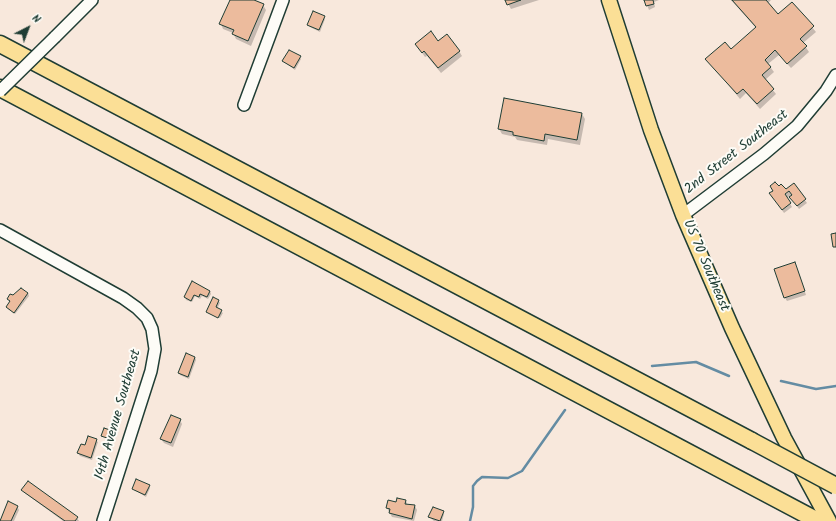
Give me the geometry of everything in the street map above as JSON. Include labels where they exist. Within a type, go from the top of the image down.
[{"type":"highway","points":[[0,44],[836,486]]},
{"type":"highway","points":[[0,90],[818,521]]},
{"type":"main road","name":"US 70 Southeast","points":[[609,0],[651,130],[683,215],[729,321],[784,438],[828,521]]},
{"type":"street","points":[[0,90],[92,0]]},
{"type":"street","points":[[244,105],[284,0]]},
{"type":"street","name":"2nd Street Southeast","points":[[683,215],[764,154],[797,126],[836,75]]},
{"type":"street","name":"14th Avenue Southeast","points":[[0,230],[123,298],[137,308],[147,318],[152,329],[155,349],[151,371],[103,521]]},
{"type":"building","points":[[230,0],[254,0],[264,4],[248,41],[232,34],[234,30],[219,24]]},
{"type":"building","points":[[505,0],[521,0],[507,5]]},
{"type":"building","points":[[644,0],[653,0],[654,4],[646,6]]},
{"type":"building","points":[[732,0],[766,0],[778,14],[792,2],[814,26],[800,39],[807,46],[787,64],[775,50],[765,60],[771,67],[762,75],[774,89],[757,104],[743,89],[737,94],[705,59],[725,42],[731,49],[756,27]]},
{"type":"building","points":[[313,11],[325,16],[319,30],[307,25]]},
{"type":"building","points":[[431,31],[438,41],[447,34],[460,51],[438,68],[424,51],[422,53],[415,44]]},
{"type":"building","points":[[289,50],[301,56],[294,68],[282,61]]},
{"type":"building","points":[[504,98],[582,113],[577,140],[545,134],[544,141],[513,135],[513,132],[498,129]]},
{"type":"building","points":[[775,182],[779,186],[781,184],[786,189],[794,183],[806,199],[797,206],[789,197],[792,195],[789,191],[785,194],[791,203],[782,210],[769,193],[773,191],[770,186]]},
{"type":"building","points":[[836,233],[836,247],[833,247],[831,234]]},
{"type":"building","points":[[795,262],[805,291],[784,298],[774,269]]},
{"type":"building","points":[[192,281],[210,291],[207,297],[200,294],[199,297],[194,295],[191,301],[184,297]]},
{"type":"building","points":[[21,288],[28,293],[14,313],[6,307],[10,301],[7,299],[10,294],[13,295]]},
{"type":"building","points":[[213,297],[219,300],[216,307],[222,310],[218,318],[206,312]]},
{"type":"building","points":[[186,353],[195,357],[188,377],[178,373]]},
{"type":"building","points":[[171,415],[181,419],[171,443],[160,439]]},
{"type":"building","points":[[104,428],[110,430],[107,438],[101,436]]},
{"type":"building","points":[[88,436],[97,439],[91,458],[77,453],[81,444],[85,445]]},
{"type":"building","points":[[136,479],[150,485],[145,495],[132,489]]},
{"type":"building","points":[[28,481],[78,517],[75,521],[65,521],[21,490]]},
{"type":"building","points":[[397,498],[406,500],[405,504],[415,505],[412,519],[389,513],[390,509],[386,508],[388,500],[396,502]]},
{"type":"building","points":[[8,501],[18,506],[11,521],[0,521]]},
{"type":"building","points":[[433,507],[444,511],[440,521],[428,517]]},
{"type":"waterway","points":[[652,366],[696,362],[729,376]]},
{"type":"waterway","points":[[781,381],[816,389],[836,386]]},
{"type":"waterway","points":[[470,521],[473,507],[473,486],[477,481],[482,477],[508,478],[522,471],[565,410]]}]
